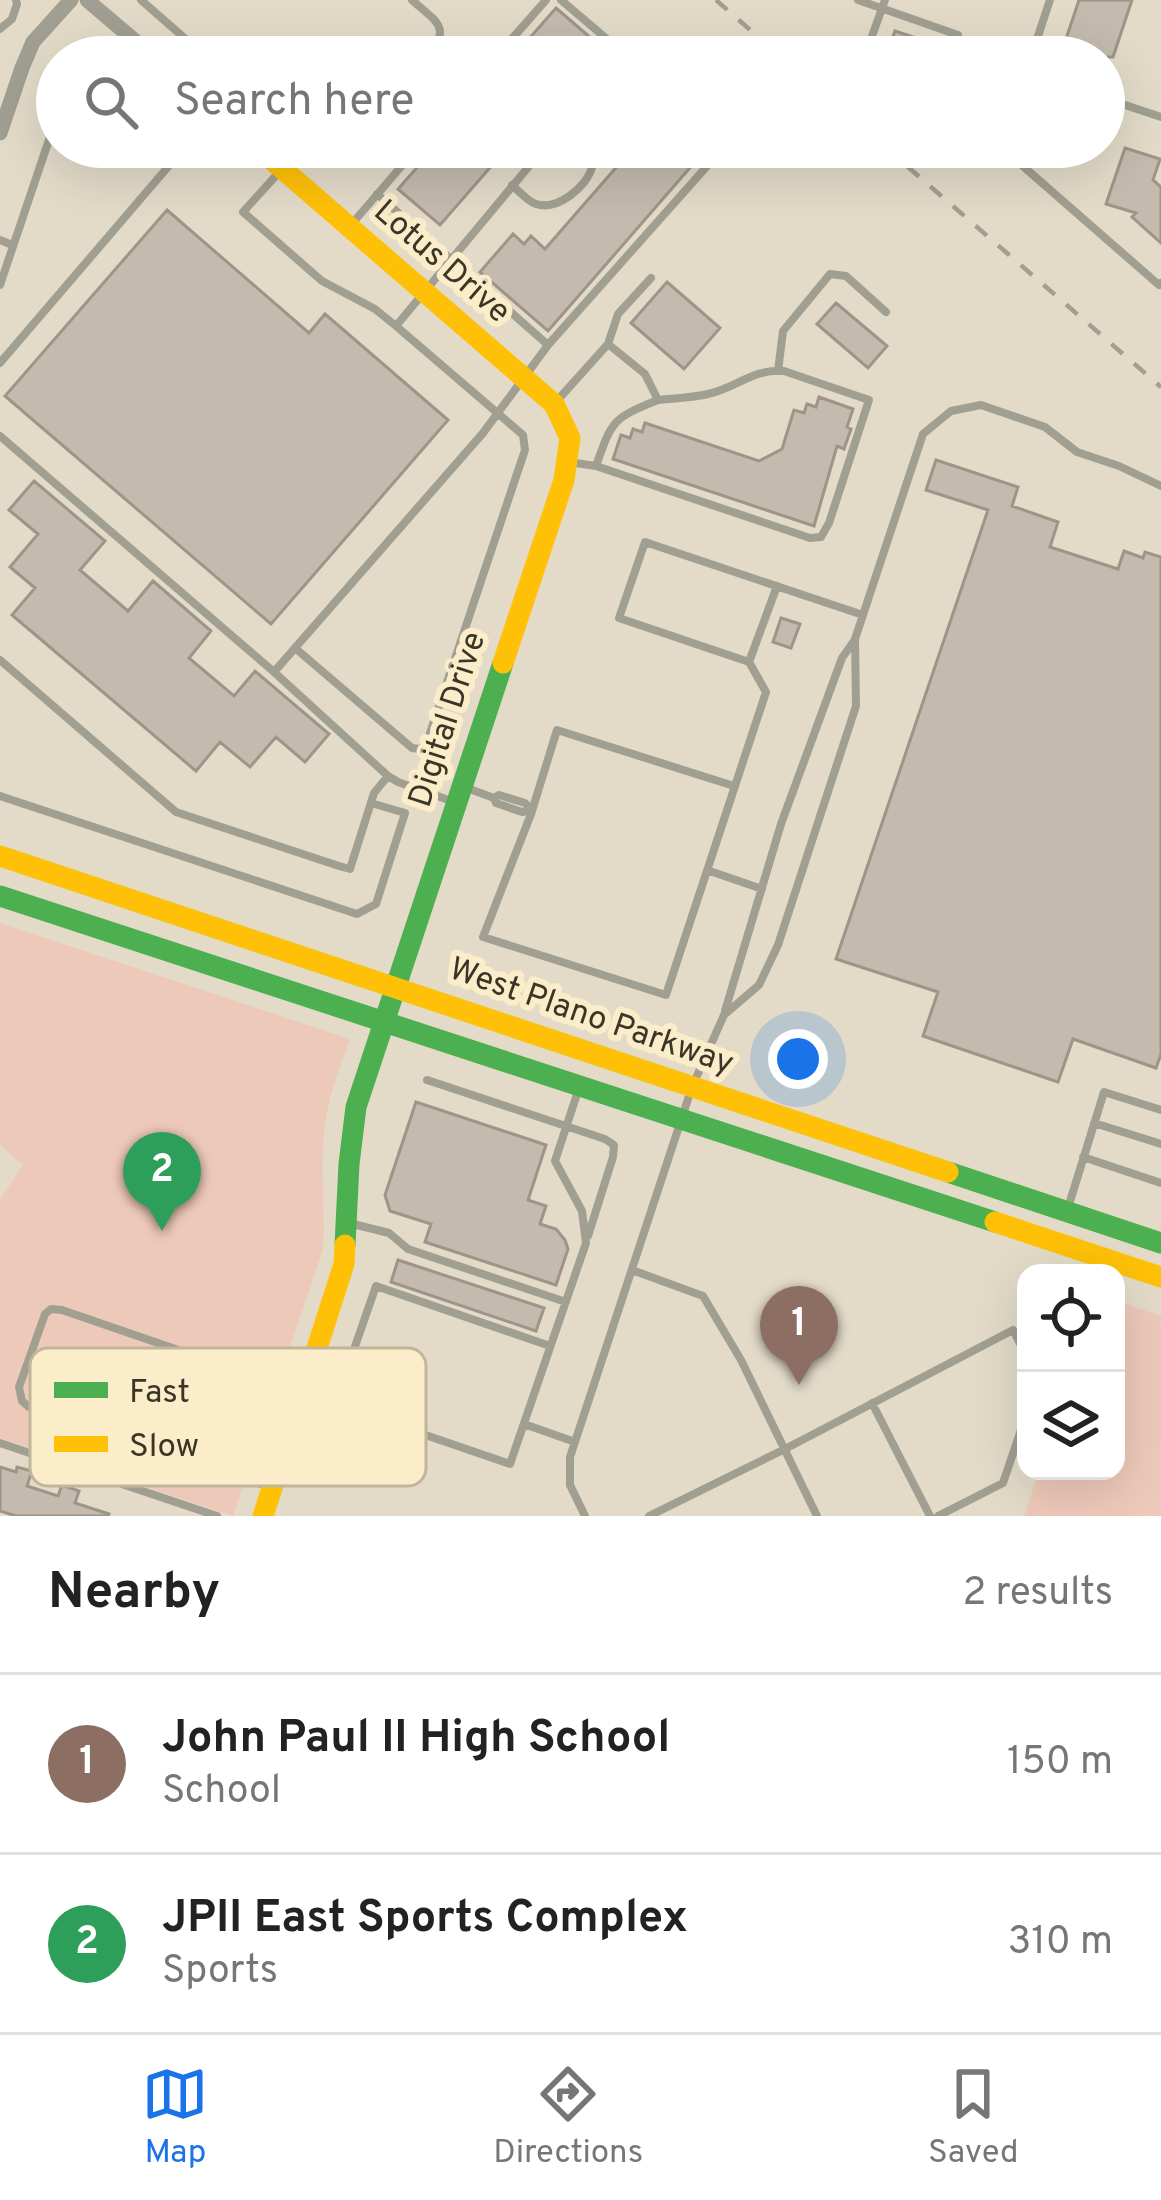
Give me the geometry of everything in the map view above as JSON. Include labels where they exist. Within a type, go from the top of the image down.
[{"type":"main road","name":"Lotus Drive","points":[[282,169],[554,404],[570,438]]},
{"type":"main road","name":"Digital Drive","points":[[317,1348],[344,1264],[352,1125],[568,462],[570,438]]},
{"type":"main road","name":"West Plano Parkway","points":[[0,856],[1161,1244]]},
{"type":"main road","points":[[94,926],[105,891]]},
{"type":"main road","name":"West Plano Parkway","points":[[0,896],[1161,1277]]},
{"type":"main road","points":[[1054,1243],[1066,1213]]},
{"type":"main road","name":"Digital Drive","points":[[263,1516],[272,1488]]},
{"type":"street","points":[[38,36],[71,0]]},
{"type":"street","points":[[87,0],[129,36]]},
{"type":"street","points":[[0,133],[7,88],[36,39]]},
{"type":"lane","points":[[0,29],[12,19],[16,0]]},
{"type":"lane","points":[[141,0],[182,36]]},
{"type":"lane","points":[[412,0],[437,22],[442,36]]},
{"type":"lane","points":[[514,36],[546,0]]},
{"type":"lane","points":[[561,0],[603,36]]},
{"type":"lane","points":[[858,0],[884,4],[958,36]]},
{"type":"lane","points":[[1038,36],[1050,0]]},
{"type":"lane","points":[[873,36],[884,4]]},
{"type":"lane","points":[[1125,105],[1161,117]]},
{"type":"lane","points":[[0,285],[39,168]]},
{"type":"lane","points":[[0,363],[167,168]]},
{"type":"lane","points":[[350,227],[400,168]]},
{"type":"lane","points":[[396,326],[526,168]]},
{"type":"lane","points":[[512,184],[533,203],[550,204],[568,197],[591,168]]},
{"type":"lane","points":[[274,672],[499,415],[548,345],[705,168]]},
{"type":"lane","points":[[1024,168],[1161,283]]},
{"type":"lane","points":[[282,169],[243,212],[322,280],[396,326],[523,435],[525,450],[426,745],[412,748],[295,648]]},
{"type":"lane","points":[[377,194],[548,345]]},
{"type":"lane","points":[[0,241],[12,245]]},
{"type":"lane","points":[[778,371],[783,331],[830,274],[846,276],[886,312]]},
{"type":"lane","points":[[554,404],[608,344],[618,314],[651,278]]},
{"type":"lane","points":[[608,344],[645,374],[658,400]]},
{"type":"lane","points":[[568,462],[596,466],[810,538],[821,537],[869,400],[778,371],[756,373],[705,395],[658,400],[632,410],[614,422],[596,466]]},
{"type":"lane","points":[[580,1513],[570,1485],[574,1442],[692,1087],[724,1015],[781,824],[842,658],[855,639],[922,434],[951,411],[981,405],[1045,427],[1076,452],[1161,486]]},
{"type":"lane","points":[[0,436],[388,776],[459,794],[499,795],[532,810]]},
{"type":"lane","points":[[734,786],[557,730],[483,937],[666,995],[766,692],[749,662],[619,618],[645,542],[863,615]]},
{"type":"lane","points":[[749,662],[777,586]]},
{"type":"lane","points":[[724,1015],[758,985],[778,946],[856,706],[855,639]]},
{"type":"lane","points":[[0,660],[176,812],[350,869],[374,793],[388,776]]},
{"type":"lane","points":[[0,796],[357,914],[376,904],[406,813],[371,802]]},
{"type":"lane","points":[[707,870],[762,889]]},
{"type":"lane","points":[[426,1435],[510,1464],[586,1243],[614,1145],[427,1080]]},
{"type":"lane","points":[[580,1086],[555,1161],[582,1211],[586,1243]]},
{"type":"lane","points":[[1066,1213],[1103,1092],[1161,1110]]},
{"type":"lane","points":[[1094,1124],[1161,1144]]},
{"type":"lane","points":[[1083,1157],[1161,1183]]},
{"type":"lane","points":[[347,1222],[389,1233],[408,1249],[566,1302]]},
{"type":"lane","points":[[632,1270],[703,1296],[741,1360],[817,1516]]},
{"type":"lane","points":[[354,1348],[376,1286],[550,1346]]},
{"type":"lane","points":[[32,1348],[41,1321],[51,1309],[168,1348]]},
{"type":"lane","points":[[649,1516],[1013,1330],[1017,1338]]},
{"type":"lane","points":[[30,1354],[19,1387],[22,1402],[30,1407]]},
{"type":"lane","points":[[872,1403],[934,1516],[1003,1484],[1017,1442]]},
{"type":"lane","points":[[524,1424],[574,1442]]},
{"type":"lane","points":[[0,1443],[30,1453]]},
{"type":"lane","points":[[128,1486],[217,1516]]},
{"type":"lane","points":[[266,1486],[272,1488]]},
{"type":"shaded area","points":[[0,923],[350,1039],[324,1130],[323,1249],[290,1348],[30,1348],[30,1448],[0,1438],[0,1200],[23,1165],[0,1145]]},
{"type":"shaded area","points":[[1125,1304],[1161,1316],[1161,1516],[1024,1516],[1036,1480],[1125,1480]]},
{"type":"shaded area","points":[[143,1486],[243,1486],[233,1516]]},
{"type":"building","points":[[1079,0],[1132,0],[1120,36],[1067,36]]},
{"type":"building","points":[[556,8],[589,36],[531,36]]},
{"type":"building","points":[[1125,148],[1160,159],[1153,180],[1161,187],[1161,243],[1132,217],[1136,213],[1106,204],[1118,168],[1125,168]]},
{"type":"building","points":[[416,168],[490,168],[440,225],[398,189]]},
{"type":"building","points":[[616,168],[690,168],[548,331],[480,272],[513,234],[524,244],[531,236],[545,249]]},
{"type":"building","points":[[167,210],[309,333],[325,314],[448,420],[271,624],[5,396]]},
{"type":"building","points":[[667,282],[720,328],[684,369],[631,323]]},
{"type":"building","points":[[836,303],[887,346],[868,368],[817,324]]},
{"type":"building","points":[[819,397],[853,409],[847,427],[851,429],[844,449],[837,446],[814,526],[613,459],[621,435],[630,438],[633,429],[642,432],[645,423],[759,461],[782,449],[794,410],[804,413],[807,404],[816,407]]},
{"type":"building","points":[[936,460],[1018,487],[1012,506],[1058,522],[1050,547],[1118,569],[1124,551],[1143,558],[1145,552],[1161,557],[1161,1054],[1156,1068],[1073,1039],[1058,1082],[923,1036],[938,992],[836,959],[988,510],[926,490]]},
{"type":"building","points":[[34,481],[105,541],[80,570],[128,611],[153,581],[211,631],[189,658],[234,696],[255,671],[329,734],[305,762],[276,737],[250,767],[220,742],[196,771],[12,615],[35,588],[10,567],[38,534],[9,510]]},
{"type":"building","points":[[781,618],[800,624],[791,648],[773,642]]},
{"type":"building","points":[[416,1102],[546,1145],[528,1200],[546,1206],[540,1224],[556,1229],[568,1249],[556,1285],[425,1242],[431,1224],[390,1211],[385,1195]]},
{"type":"building","points":[[398,1260],[544,1308],[536,1331],[391,1282]]},
{"type":"building","points":[[0,1467],[16,1472],[17,1467],[30,1470],[27,1486],[58,1496],[65,1486],[79,1491],[75,1503],[109,1514],[16,1516],[0,1511]]},
{"type":"railway","points":[[716,0],[757,36]]},
{"type":"railway","points":[[909,168],[1161,387]]},
{"type":"traffic: fast","points":[[345,1245],[356,1107],[503,663]]},
{"type":"traffic: fast","points":[[0,896],[995,1222]]},
{"type":"traffic: fast","points":[[948,1172],[1161,1243]]},
{"type":"traffic: slow","points":[[281,168],[554,404],[570,438],[564,480],[503,663]]},
{"type":"traffic: slow","points":[[0,856],[948,1172]]},
{"type":"traffic: slow","points":[[995,1222],[1161,1277]]},
{"type":"traffic: slow","points":[[317,1348],[344,1264],[345,1245]]},
{"type":"traffic: slow","points":[[263,1516],[273,1486]]},
{"type":"place","name":"JPII East Sports Complex","points":[[162,1231]]},
{"type":"place","name":"John Paul II High School","points":[[799,1385]]}]
